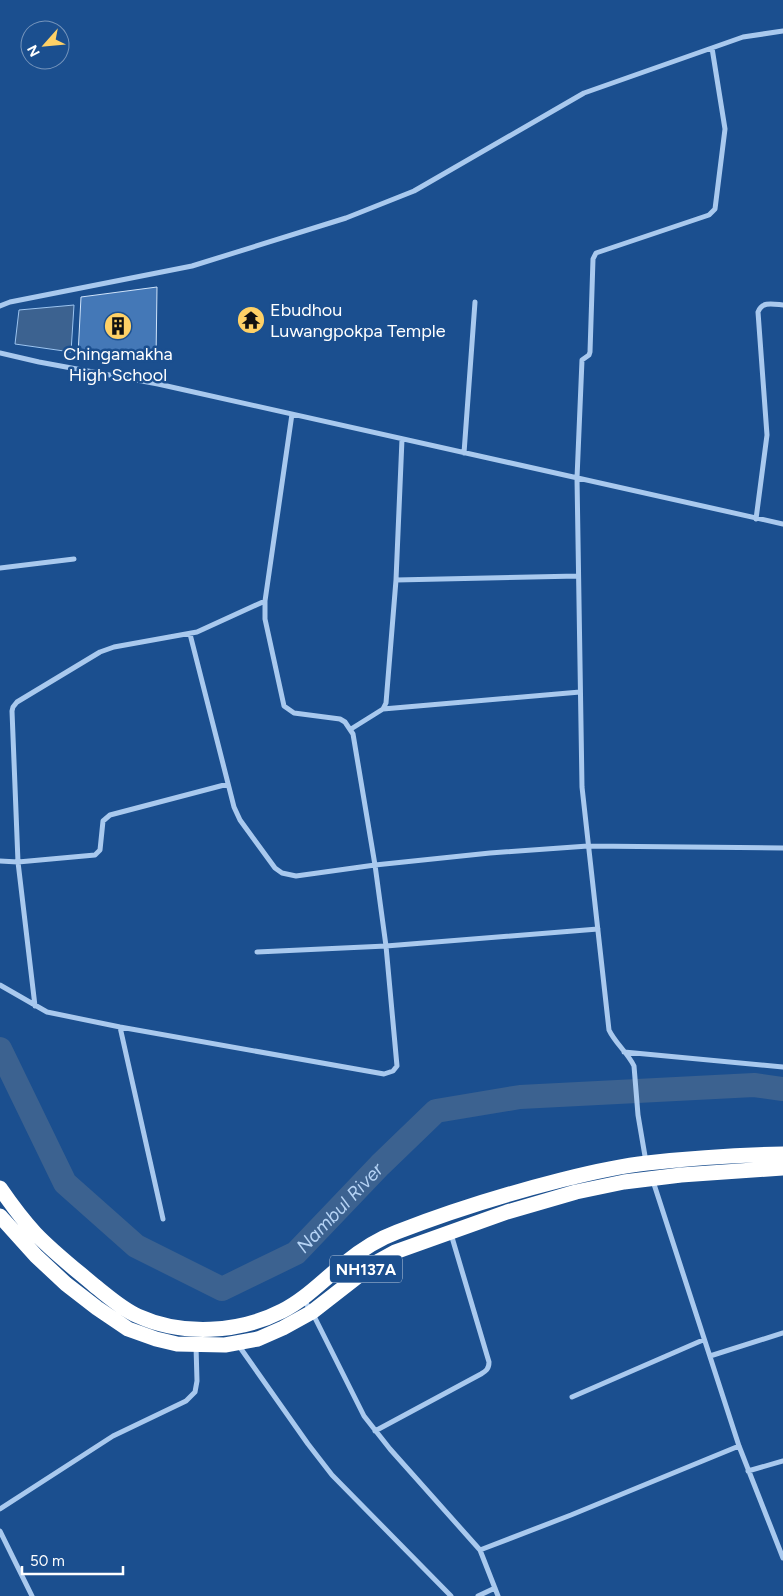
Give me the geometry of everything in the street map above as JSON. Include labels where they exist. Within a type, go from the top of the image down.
[{"type":"highway","name":"NH137A","points":[[0,1188],[36,1234],[108,1297],[135,1315],[158,1324],[190,1329],[215,1329],[241,1326],[282,1312],[303,1299],[344,1263],[371,1243],[436,1218],[538,1186],[646,1163],[699,1158],[783,1154]]},
{"type":"highway","name":"NH137A","points":[[0,1216],[36,1256],[96,1308],[128,1329],[177,1344],[196,1346],[225,1345],[258,1339],[283,1328],[312,1312],[375,1263],[395,1252],[507,1212],[576,1192],[624,1182],[783,1168]]},
{"type":"street","points":[[0,306],[10,302],[192,266],[346,218],[414,191],[584,93],[743,37],[783,31]]},
{"type":"street","points":[[712,48],[725,129],[715,209],[709,215],[596,254],[593,257],[590,352],[582,360],[577,478],[582,787],[609,1030],[634,1066],[638,1115],[646,1163],[748,1472],[783,1558]]},
{"type":"street","points":[[464,453],[475,302]]},
{"type":"street","points":[[756,519],[767,435],[758,312],[765,304],[783,304]]},
{"type":"street","points":[[0,353],[158,384],[783,524]]},
{"type":"street","points":[[0,986],[47,1012],[120,1027],[384,1074],[393,1072],[397,1066],[386,946],[375,865],[353,734],[346,722],[340,719],[294,713],[284,706],[265,619],[292,414]]},
{"type":"street","points":[[383,709],[386,703],[396,580],[402,439]]},
{"type":"street","points":[[0,568],[74,559]]},
{"type":"street","points":[[396,580],[578,576]]},
{"type":"street","points":[[35,1006],[18,862],[12,707],[17,702],[100,652],[114,647],[190,634],[266,601]]},
{"type":"street","points":[[190,634],[228,784],[240,820],[275,868],[282,872],[296,876],[375,865],[490,853],[588,846],[783,848]]},
{"type":"street","points":[[350,730],[383,709],[580,692]]},
{"type":"street","points":[[0,861],[18,862],[95,855],[100,850],[103,821],[110,815],[228,784]]},
{"type":"street","points":[[257,952],[386,946],[598,929]]},
{"type":"street","points":[[120,1027],[164,1219]]},
{"type":"street","points":[[624,1052],[783,1066]]},
{"type":"street","points":[[375,1431],[481,1374],[489,1366],[450,1231]]},
{"type":"street","points":[[303,1299],[312,1312],[364,1416],[375,1431],[480,1550],[498,1596]]},
{"type":"street","points":[[710,1356],[783,1333]]},
{"type":"street","points":[[572,1397],[703,1340]]},
{"type":"street","points":[[237,1343],[332,1476],[451,1596]]},
{"type":"street","points":[[0,1509],[113,1436],[186,1401],[195,1392],[197,1381],[196,1346]]},
{"type":"street","points":[[480,1550],[572,1515],[739,1446]]},
{"type":"street","points":[[748,1472],[783,1461]]},
{"type":"street","points":[[0,1531],[32,1596]]},
{"type":"street","points":[[478,1596],[495,1588]]},
{"type":"water","points":[[74,305],[71,352],[15,344],[19,310]]},
{"type":"building","name":"Chingamakha High School","points":[[157,287],[156,359],[78,355],[81,297]]},
{"type":"waterway","name":"Nambul River","points":[[0,1049],[65,1183],[136,1246],[222,1289],[296,1253],[380,1165],[436,1111],[520,1097],[754,1085],[783,1089]]},
{"type":"place","name":"Ebudhou Luwangpokpa Temple","points":[[251,320]]},
{"type":"place","name":"Chingamakha High School","points":[[118,326]]}]
